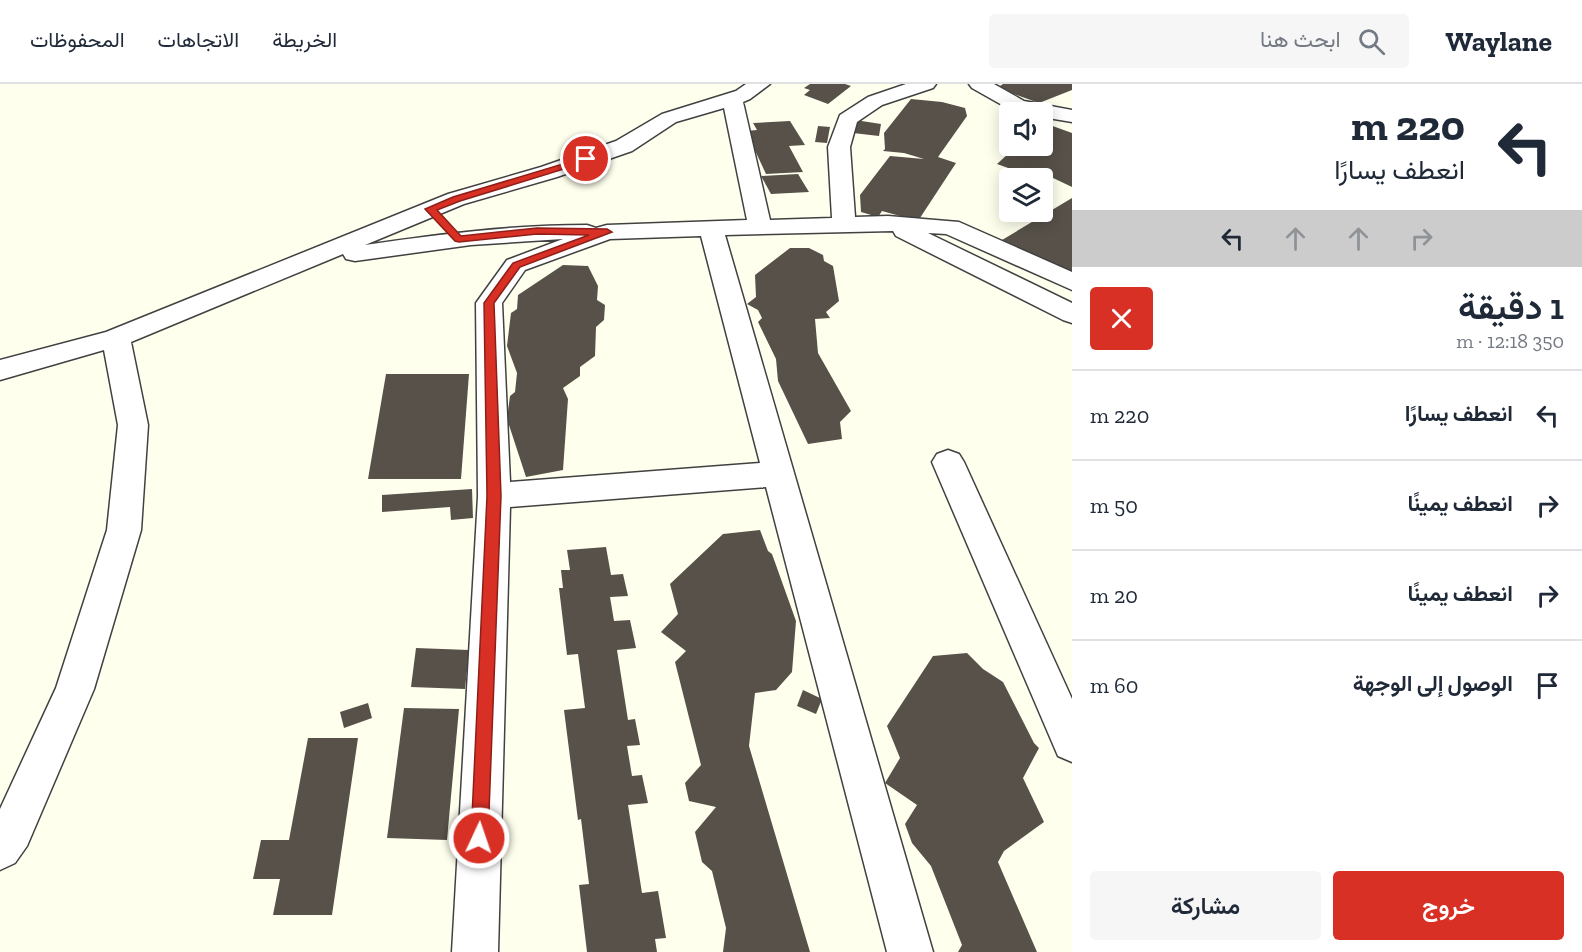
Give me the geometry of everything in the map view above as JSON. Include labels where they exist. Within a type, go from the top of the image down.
[{"type":"street","points":[[0,370],[116,338],[456,199],[624,147],[669,118],[743,95],[760,84]]},
{"type":"street","points":[[844,224],[839,147],[847,119],[875,101],[926,84]]},
{"type":"street","points":[[978,84],[1018,106],[1072,116]]},
{"type":"street","points":[[732,98],[760,227]]},
{"type":"street","points":[[430,209],[459,239]]},
{"type":"street","points":[[888,223],[1072,314]]},
{"type":"street","points":[[302,262],[459,239],[537,231],[607,232],[888,223],[950,226],[1072,282]]},
{"type":"street","points":[[711,228],[910,952]]},
{"type":"street","points":[[475,952],[494,496],[489,303],[516,265],[607,232]]},
{"type":"street","points":[[0,848],[12,831],[75,689],[124,530],[133,425],[116,338]]},
{"type":"street","points":[[948,462],[1072,743]]},
{"type":"street","points":[[494,496],[779,474]]},
{"type":"building","points":[[810,84],[851,86],[828,104],[804,95],[810,90],[804,88]]},
{"type":"building","points":[[1003,84],[1072,84],[1072,90],[1042,102],[997,88]]},
{"type":"building","points":[[911,99],[942,102],[965,108],[967,116],[938,157],[956,163],[918,221],[882,211],[878,217],[861,212],[860,195],[890,156],[924,159],[904,153],[883,151],[885,149],[884,133]]},
{"type":"building","points":[[855,120],[881,124],[879,136],[853,133]]},
{"type":"building","points":[[790,121],[805,145],[789,146],[803,172],[766,174],[746,131],[757,130],[753,123]]},
{"type":"building","points":[[818,126],[830,127],[827,143],[815,142]]},
{"type":"building","points":[[1053,126],[1072,133],[1072,187],[1053,178],[1053,168],[1008,168],[997,164],[1006,156],[1053,156]]},
{"type":"building","points":[[798,174],[809,192],[771,194],[761,176]]},
{"type":"building","points":[[1072,198],[1072,278],[1002,240],[1032,222],[1053,222],[1053,209]]},
{"type":"building","points":[[790,248],[809,248],[823,255],[824,261],[833,266],[839,301],[826,312],[830,318],[815,319],[818,353],[851,411],[840,422],[842,439],[808,444],[778,381],[776,359],[758,322],[762,318],[758,310],[747,304],[756,297],[755,275]]},
{"type":"building","points":[[563,265],[588,266],[598,286],[597,300],[605,305],[604,320],[596,327],[595,356],[580,367],[580,376],[563,388],[568,399],[563,470],[526,477],[507,419],[510,396],[515,392],[517,373],[507,346],[511,313],[517,309],[518,295]]},
{"type":"building","points":[[386,374],[469,374],[461,479],[368,479]]},
{"type":"building","points":[[472,489],[473,518],[451,520],[450,507],[382,512],[382,495]]},
{"type":"building","points":[[760,530],[768,551],[772,554],[796,621],[792,672],[776,690],[755,693],[749,746],[810,952],[723,952],[726,928],[712,871],[702,862],[695,832],[716,807],[689,801],[685,783],[701,765],[675,662],[686,651],[661,632],[678,614],[670,584],[723,534]]},
{"type":"building","points":[[606,547],[611,575],[623,574],[628,596],[610,597],[614,621],[630,620],[636,648],[617,650],[628,720],[635,719],[640,745],[627,746],[632,776],[642,775],[648,803],[628,805],[642,893],[658,891],[666,938],[655,939],[657,952],[587,952],[579,885],[589,884],[564,710],[585,708],[578,654],[567,655],[559,588],[563,588],[561,570],[570,570],[567,550]]},
{"type":"building","points":[[416,648],[469,650],[465,689],[411,687]]},
{"type":"building","points":[[967,653],[983,669],[1003,682],[1034,743],[1039,748],[1023,778],[1044,822],[1004,851],[998,862],[1037,952],[958,952],[962,945],[931,866],[912,843],[905,824],[917,805],[885,783],[900,758],[887,726],[933,656]]},
{"type":"building","points":[[803,690],[822,699],[816,714],[797,706]]},
{"type":"building","points":[[368,703],[372,718],[344,728],[340,712]]},
{"type":"building","points":[[404,708],[459,709],[447,840],[387,838]]},
{"type":"building","points":[[308,738],[358,738],[332,915],[273,915],[280,879],[253,879],[261,840],[289,840]]},
{"type":"route","points":[[479,838],[494,496],[489,303],[516,265],[607,232],[537,231],[459,239],[430,209],[586,159]]}]
